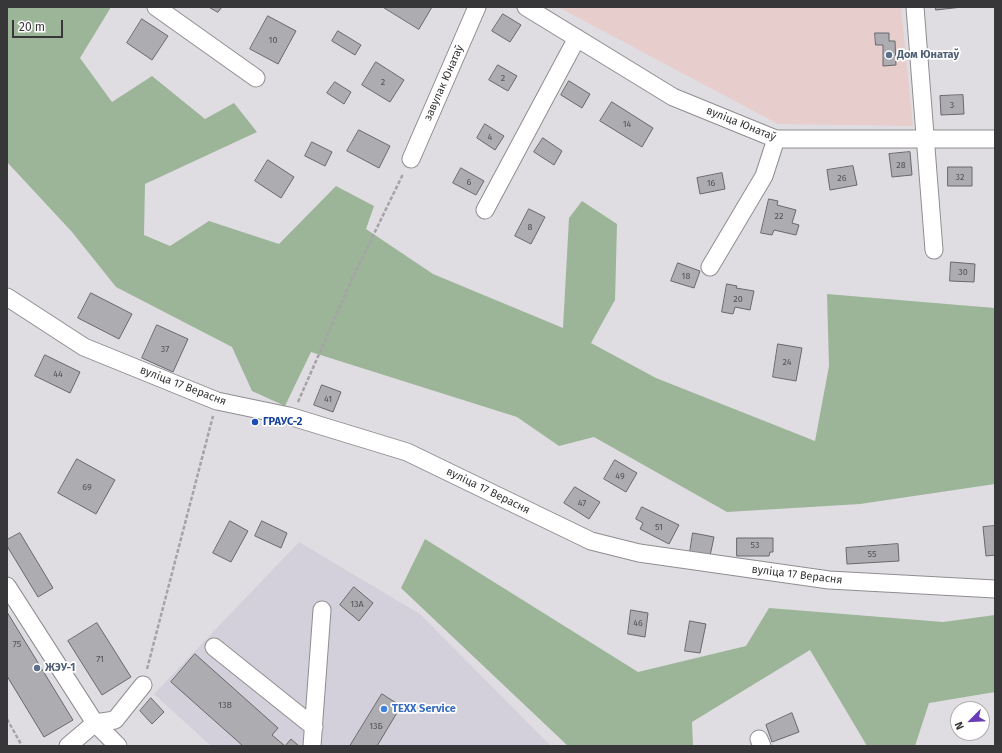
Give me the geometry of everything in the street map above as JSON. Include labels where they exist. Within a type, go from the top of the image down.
[{"type":"street","points":[[156,7],[256,78]]},
{"type":"street","name":"завулак Юнатаў","points":[[411,159],[477,7]]},
{"type":"street","name":"вуліца Юнатаў","points":[[526,7],[673,97],[776,139],[995,139]]},
{"type":"street","points":[[915,7],[934,250]]},
{"type":"street","points":[[485,210],[577,38]]},
{"type":"street","points":[[710,267],[764,176],[776,139]]},
{"type":"street","name":"вуліца 17 Верасня","points":[[7,296],[84,347],[216,401],[289,416],[407,452],[591,541],[639,553],[829,580],[995,589]]},
{"type":"street","points":[[7,586],[95,723],[118,746]]},
{"type":"street","points":[[312,746],[322,610]]},
{"type":"street","points":[[214,647],[314,727]]},
{"type":"street","points":[[68,746],[95,723],[115,720],[143,685]]},
{"type":"path","points":[[289,416],[295,409],[352,279],[411,159]]},
{"type":"path","points":[[143,685],[216,401]]},
{"type":"path","points":[[7,718],[22,746]]},
{"type":"shaded area","points":[[558,7],[901,7],[913,126],[778,124]]},
{"type":"shaded area","points":[[299,542],[420,614],[551,746],[211,746],[154,694]]},
{"type":"green space","points":[[7,7],[111,7],[80,58],[112,102],[152,76],[205,119],[234,103],[257,132],[145,184],[144,235],[170,246],[209,221],[279,244],[336,186],[374,206],[366,229],[433,274],[563,328],[569,218],[582,201],[617,224],[615,300],[591,343],[656,378],[815,441],[829,366],[827,294],[995,308],[995,484],[860,504],[727,512],[594,437],[559,446],[517,417],[311,352],[285,406],[252,391],[232,347],[116,287],[72,232],[7,162]]},
{"type":"green space","points":[[425,539],[638,672],[746,646],[769,608],[943,622],[995,615],[995,692],[929,703],[915,746],[867,746],[810,650],[692,722],[693,746],[568,746],[401,588]]},
{"type":"building","points":[[209,7],[222,7],[218,12]]},
{"type":"building","points":[[383,7],[432,7],[419,29]]},
{"type":"building","points":[[936,7],[962,7],[936,10]]},
{"type":"building","points":[[503,14],[521,25],[510,42],[492,31]]},
{"type":"building","points":[[268,16],[296,31],[278,64],[250,49]]},
{"type":"building","points":[[142,19],[168,36],[152,60],[127,43]]},
{"type":"building","points":[[338,31],[361,45],[355,55],[332,41]]},
{"type":"building","name":"Дом Юнатаў","points":[[875,33],[889,33],[889,41],[895,41],[896,65],[883,66],[883,45],[876,45]]},
{"type":"building","points":[[376,62],[404,80],[390,102],[362,85]]},
{"type":"building","points":[[498,65],[517,76],[508,91],[489,80]]},
{"type":"building","points":[[569,81],[590,94],[582,108],[561,95]]},
{"type":"building","points":[[335,82],[351,92],[344,104],[327,93]]},
{"type":"building","points":[[963,95],[964,114],[941,115],[940,96]]},
{"type":"building","points":[[612,102],[653,128],[642,147],[600,121]]},
{"type":"building","points":[[485,124],[504,136],[495,150],[477,138]]},
{"type":"building","points":[[359,130],[390,146],[379,168],[347,151]]},
{"type":"building","points":[[543,138],[562,151],[554,165],[534,152]]},
{"type":"building","points":[[312,142],[332,152],[325,166],[305,156]]},
{"type":"building","points":[[910,152],[912,175],[892,177],[889,154]]},
{"type":"building","points":[[268,160],[294,177],[281,198],[255,181]]},
{"type":"building","points":[[853,166],[857,185],[830,190],[827,170]]},
{"type":"building","points":[[948,167],[972,167],[972,186],[948,186]]},
{"type":"building","points":[[461,168],[484,181],[476,195],[453,183]]},
{"type":"building","points":[[722,173],[725,189],[700,194],[697,178]]},
{"type":"building","points":[[769,199],[778,201],[777,205],[796,210],[792,223],[799,225],[796,235],[774,230],[772,235],[761,233]]},
{"type":"building","points":[[529,209],[545,217],[531,244],[515,236]]},
{"type":"building","points":[[951,262],[975,264],[974,282],[950,281]]},
{"type":"building","points":[[678,263],[700,271],[694,288],[671,281]]},
{"type":"building","points":[[727,284],[737,286],[736,288],[754,291],[750,310],[735,307],[733,314],[722,312]]},
{"type":"building","points":[[91,293],[132,314],[119,339],[78,318]]},
{"type":"building","points":[[157,325],[188,339],[173,372],[142,358]]},
{"type":"building","points":[[778,344],[802,348],[796,381],[773,377]]},
{"type":"building","points":[[45,355],[80,372],[70,393],[35,376]]},
{"type":"building","points":[[322,385],[341,392],[333,412],[314,405]]},
{"type":"building","points":[[77,459],[115,480],[96,514],[58,493]]},
{"type":"building","points":[[615,460],[637,473],[626,492],[604,479]]},
{"type":"building","points":[[575,487],[600,502],[589,519],[564,503]]},
{"type":"building","points":[[642,507],[679,525],[669,544],[640,529],[643,523],[636,519]]},
{"type":"building","points":[[230,521],[248,531],[231,562],[213,553]]},
{"type":"building","points":[[262,521],[287,533],[281,548],[255,536]]},
{"type":"building","points":[[995,526],[995,555],[986,556],[983,527]]},
{"type":"building","points":[[20,533],[53,588],[38,597],[7,546],[7,540]]},
{"type":"building","points":[[693,533],[714,537],[710,556],[690,552]]},
{"type":"building","points":[[737,538],[773,538],[773,552],[770,552],[769,556],[737,556]]},
{"type":"building","points":[[898,544],[899,561],[847,564],[846,548]]},
{"type":"building","points":[[354,587],[373,603],[359,621],[340,605]]},
{"type":"building","points":[[631,610],[648,613],[645,637],[628,634]]},
{"type":"building","points":[[7,612],[73,720],[44,737],[7,676]]},
{"type":"building","points":[[690,621],[706,624],[700,653],[685,651]]},
{"type":"building","points":[[97,623],[131,677],[102,695],[68,641]]},
{"type":"building","points":[[195,654],[278,728],[272,735],[285,746],[243,746],[171,682]]},
{"type":"building","points":[[382,694],[401,706],[377,746],[350,746]]},
{"type":"building","points":[[151,698],[164,712],[152,724],[140,711]]},
{"type":"building","points":[[792,713],[799,732],[772,742],[766,725]]},
{"type":"building","points":[[291,739],[299,746],[285,746]]},
{"type":"place","name":"Дом Юнатаў","points":[[889,55]]},
{"type":"place","name":"ГРАУС-2","points":[[255,422]]},
{"type":"place","name":"ЖЭУ-1","points":[[37,668]]},
{"type":"place","name":"TEXX Service","points":[[384,709]]}]
